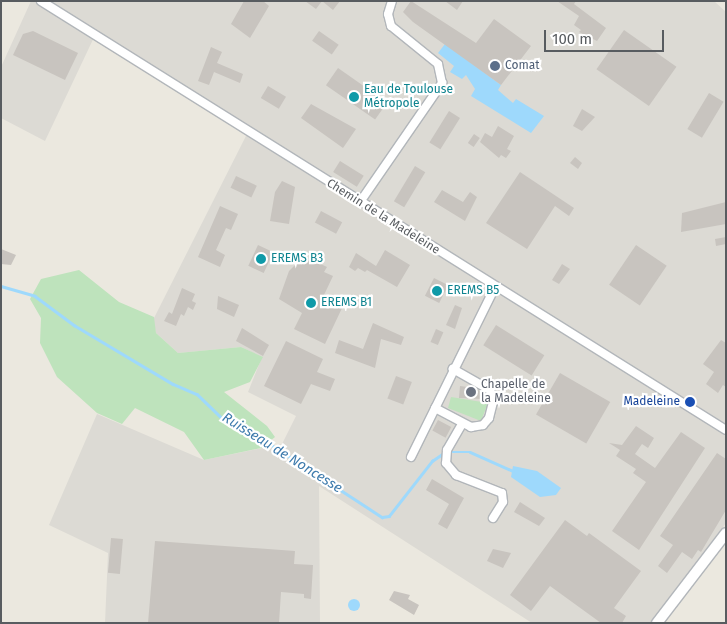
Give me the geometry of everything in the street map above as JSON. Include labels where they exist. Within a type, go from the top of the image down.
[{"type":"street","name":"Chemin de la Madeleine","points":[[41,1],[726,430]]},
{"type":"street","points":[[360,202],[437,93],[444,76],[438,64],[391,26],[388,14],[392,1]]},
{"type":"street","points":[[411,457],[495,287]]},
{"type":"street","points":[[435,408],[462,424],[475,427],[486,422],[493,398],[483,383],[453,369]]},
{"type":"street","points":[[462,424],[447,450],[446,463],[456,474],[502,493],[503,502],[493,518]]},
{"type":"street","points":[[657,623],[726,533]]},
{"type":"shaded area","points":[[31,1],[714,1],[726,12],[726,523],[654,620],[651,623],[532,623],[319,486],[320,623],[105,623],[108,553],[49,525],[97,414],[204,460],[282,444],[296,416],[248,392],[262,357],[241,347],[178,353],[156,333],[153,320],[250,128],[97,31],[45,141],[1,118],[1,67]]},
{"type":"green space","points":[[79,270],[119,302],[154,317],[156,333],[178,353],[241,347],[263,357],[250,382],[224,392],[267,426],[275,437],[261,448],[204,460],[184,432],[135,408],[122,424],[97,413],[57,377],[40,343],[41,318],[30,299],[41,279]]},
{"type":"green space","points":[[451,397],[488,403],[481,421],[448,408]]},
{"type":"water","points":[[445,44],[501,85],[498,90],[513,103],[516,99],[544,116],[531,133],[471,96],[475,89],[466,75],[462,79],[450,72],[454,66],[438,53]]},
{"type":"water","points":[[513,466],[537,471],[561,488],[556,495],[540,497],[511,477]]},
{"type":"water","points":[[354,599],[360,605],[354,611],[348,605]]},
{"type":"building","points":[[244,1],[263,1],[269,6],[250,38],[231,24]]},
{"type":"building","points":[[305,1],[322,1],[316,9]]},
{"type":"building","points":[[322,1],[340,1],[333,10]]},
{"type":"building","name":"Comat","points":[[411,1],[476,43],[494,19],[531,46],[501,85],[413,22],[403,12]]},
{"type":"building","points":[[445,1],[463,1],[457,10]]},
{"type":"building","points":[[557,1],[576,1],[574,4],[606,28],[597,41],[579,32],[581,30],[574,25],[579,16]]},
{"type":"building","points":[[624,30],[676,67],[649,106],[596,69]]},
{"type":"building","points":[[33,31],[78,53],[65,80],[13,55],[23,34]]},
{"type":"building","points":[[319,31],[339,45],[332,55],[312,41]]},
{"type":"building","points":[[211,47],[222,52],[217,63],[243,74],[240,83],[214,72],[209,85],[198,81]]},
{"type":"building","name":"Eau de Toulouse Métropole","points":[[338,68],[387,102],[375,120],[326,85]]},
{"type":"building","points":[[268,86],[286,97],[279,109],[261,98]]},
{"type":"building","points":[[709,93],[724,102],[702,138],[687,129]]},
{"type":"building","points":[[311,104],[356,129],[343,148],[301,118]]},
{"type":"building","points":[[582,109],[595,117],[582,131],[573,126]]},
{"type":"building","points":[[449,111],[460,118],[440,149],[429,142]]},
{"type":"building","points":[[498,126],[514,136],[507,149],[511,151],[506,158],[501,155],[499,158],[480,142],[485,133],[492,137]]},
{"type":"building","points":[[474,134],[480,138],[474,147],[468,143]]},
{"type":"building","points":[[575,157],[582,163],[578,169],[570,163]]},
{"type":"building","points":[[340,161],[364,176],[357,187],[333,172]]},
{"type":"building","points":[[415,166],[425,172],[404,207],[394,201]]},
{"type":"building","points":[[520,172],[574,208],[569,216],[555,206],[527,249],[486,223]]},
{"type":"building","points":[[236,176],[257,186],[251,198],[231,188]]},
{"type":"building","points":[[282,181],[295,187],[289,224],[270,221],[275,192]]},
{"type":"building","points":[[442,190],[463,202],[470,192],[477,197],[465,221],[434,202]]},
{"type":"building","points":[[726,202],[726,224],[681,232],[682,213]]},
{"type":"building","points":[[220,206],[238,214],[231,230],[226,228],[216,250],[225,255],[220,267],[198,257]]},
{"type":"building","points":[[321,211],[342,222],[336,234],[315,222]]},
{"type":"building","points":[[726,237],[726,244],[716,246],[715,239]]},
{"type":"building","name":"EREMS B3","points":[[258,245],[273,252],[264,273],[248,266]]},
{"type":"building","points":[[636,245],[667,266],[640,305],[609,285]]},
{"type":"building","points":[[1,249],[16,255],[11,265],[1,264]]},
{"type":"building","points":[[385,250],[410,265],[397,287],[367,270],[365,272],[358,268],[355,271],[349,267],[356,253],[376,266]]},
{"type":"building","name":"EREMS B1","points":[[304,256],[327,267],[324,272],[333,276],[323,297],[343,306],[325,344],[294,329],[302,313],[279,299],[289,271]]},
{"type":"building","points":[[562,264],[570,269],[559,284],[552,280]]},
{"type":"building","name":"EREMS B5","points":[[434,278],[448,285],[439,303],[425,296]]},
{"type":"building","points":[[182,288],[195,294],[192,301],[196,303],[193,310],[188,307],[184,316],[181,314],[176,326],[164,321],[169,312],[172,314]]},
{"type":"building","points":[[218,296],[239,305],[234,317],[217,309]]},
{"type":"building","points":[[455,305],[462,308],[455,329],[446,325]]},
{"type":"building","points":[[373,323],[404,337],[401,345],[381,339],[375,368],[335,353],[339,340],[363,349]]},
{"type":"building","points":[[496,325],[544,355],[532,376],[483,345]]},
{"type":"building","points":[[242,328],[269,345],[263,356],[236,341]]},
{"type":"building","points":[[436,329],[443,332],[438,345],[431,342]]},
{"type":"building","points":[[721,340],[726,343],[726,387],[723,385],[718,393],[706,384],[714,372],[703,364]]},
{"type":"building","points":[[286,341],[323,359],[317,372],[335,379],[330,391],[311,384],[301,404],[264,386]]},
{"type":"building","points":[[560,373],[610,402],[586,444],[536,415]]},
{"type":"building","points":[[396,376],[412,382],[403,404],[387,398]]},
{"type":"building","name":"Chapelle de la Madeleine","points":[[460,386],[475,388],[483,393],[483,399],[459,398]]},
{"type":"building","points":[[438,420],[451,427],[446,438],[432,431]]},
{"type":"building","points":[[636,426],[654,438],[648,448],[642,444],[635,454],[655,468],[681,432],[705,448],[639,550],[612,531],[646,482],[633,473],[636,469],[616,456],[620,450],[609,443],[622,445]]},
{"type":"building","points":[[717,453],[726,459],[726,510],[701,552],[698,550],[692,559],[682,552],[667,573],[658,566],[673,545],[660,536]]},
{"type":"building","points":[[432,479],[464,498],[447,529],[438,524],[449,504],[426,490]]},
{"type":"building","points":[[520,502],[545,518],[539,526],[514,512]]},
{"type":"building","points":[[565,520],[587,536],[589,533],[641,571],[614,608],[626,616],[622,623],[601,623],[550,586],[531,611],[510,595]]},
{"type":"building","points":[[111,538],[123,539],[120,574],[108,573]]},
{"type":"building","points":[[155,541],[295,551],[294,564],[313,565],[311,599],[304,598],[304,594],[281,592],[279,623],[148,623]]},
{"type":"building","points":[[493,549],[511,553],[503,568],[487,561]]},
{"type":"building","points":[[394,591],[410,595],[408,599],[419,605],[414,615],[389,600]]},
{"type":"waterway","name":"Ruisseau de Noncesse","points":[[1,286],[35,296],[74,325],[173,384],[197,394],[226,422],[270,444],[382,517],[389,516],[432,461],[444,453]]},
{"type":"waterway","name":"Ruisseau de Noncesse","points":[[450,452],[470,452],[513,471]]},
{"type":"place","name":"Comat","points":[[495,66]]},
{"type":"place","name":"Eau de Toulouse Métropole","points":[[354,97]]},
{"type":"place","name":"EREMS B3","points":[[261,259]]},
{"type":"place","name":"EREMS B5","points":[[437,291]]},
{"type":"place","name":"EREMS B1","points":[[311,303]]},
{"type":"place","name":"Chapelle de la Madeleine","points":[[471,392]]},
{"type":"place","name":"Madeleine","points":[[690,402]]}]
